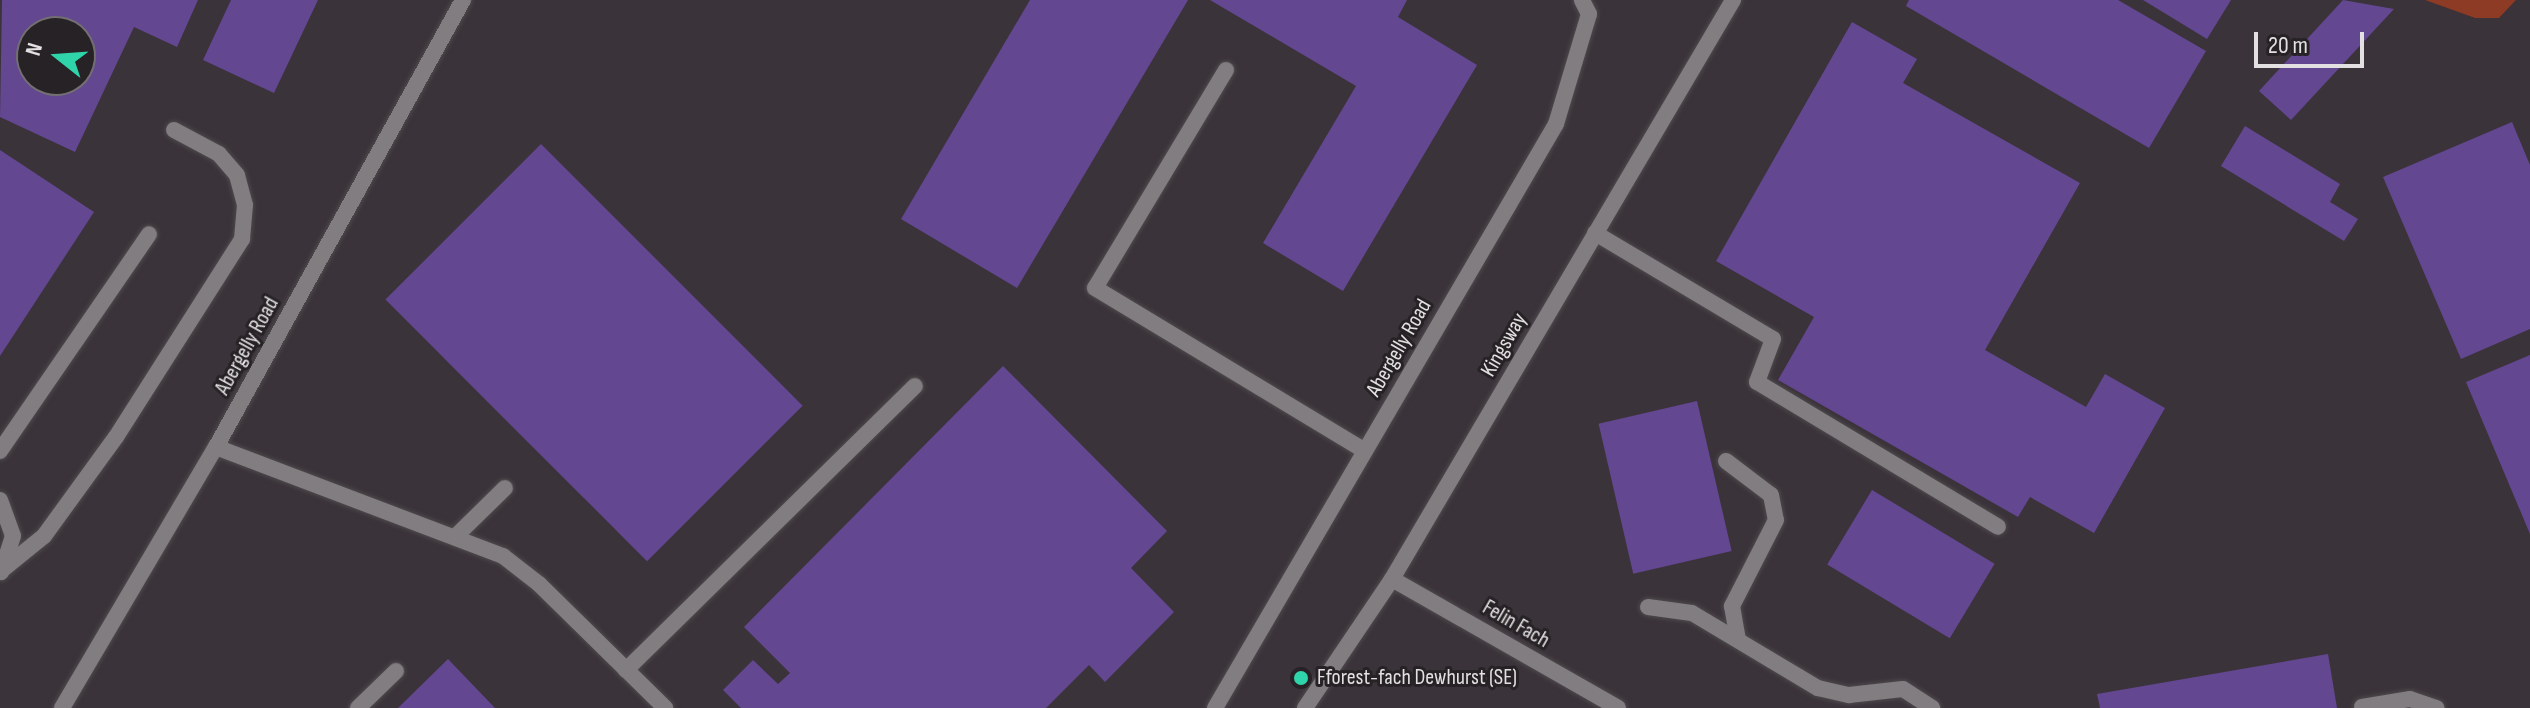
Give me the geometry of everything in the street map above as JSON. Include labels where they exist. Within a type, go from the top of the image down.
[{"type":"street","name":"Abergelly Road","points":[[62,708],[216,447],[463,0]]},
{"type":"street","name":"Abergelly Road","points":[[1215,708],[1556,124],[1589,14],[1582,0]]},
{"type":"street","name":"Kingsway","points":[[1305,708],[1392,579],[1733,0]]},
{"type":"street","points":[[1226,70],[1095,288],[1365,451]]},
{"type":"street","points":[[1,572],[44,536],[116,437],[242,239],[245,205],[237,175],[219,154],[174,130]]},
{"type":"street","points":[[1595,233],[1773,339],[1757,382],[1998,527]]},
{"type":"street","points":[[0,451],[149,234]]},
{"type":"street","points":[[626,670],[915,386]]},
{"type":"street","points":[[216,447],[457,535],[503,556],[539,584],[665,708]]},
{"type":"street","points":[[1726,461],[1771,495],[1776,520],[1732,606],[1738,639]]},
{"type":"street","points":[[457,535],[505,488]]},
{"type":"street","points":[[0,500],[13,536],[1,572]]},
{"type":"street","name":"Felin Fach","points":[[1392,579],[1618,708]]},
{"type":"street","points":[[1648,607],[1692,613],[1818,688],[1849,695],[1903,689],[1932,708]]},
{"type":"street","points":[[358,708],[396,671]]},
{"type":"street","points":[[2362,707],[2410,699],[2436,708]]},
{"type":"shaded area","points":[[0,0],[2425,0],[2475,18],[2499,18],[2516,0],[2530,0],[2530,708],[0,708]]},
{"type":"shaded area","points":[[2425,0],[2516,0],[2499,18],[2475,18]]},
{"type":"building","points":[[2,0],[198,0],[177,47],[134,27],[75,152],[0,117]]},
{"type":"building","points":[[231,0],[318,0],[274,93],[203,60]]},
{"type":"building","points":[[1030,0],[1188,0],[1017,288],[901,219]]},
{"type":"building","points":[[1210,0],[1407,0],[1398,17],[1477,65],[1343,291],[1263,243],[1356,86]]},
{"type":"building","points":[[1909,0],[2118,0],[2206,51],[2149,148],[1906,6]]},
{"type":"building","points":[[2143,0],[2231,0],[2207,39]]},
{"type":"building","points":[[2343,0],[2394,9],[2291,120],[2259,91]]},
{"type":"building","points":[[1852,22],[1917,59],[1903,83],[2080,183],[1985,350],[2086,407],[2105,374],[2165,408],[2094,533],[2030,497],[2018,517],[1778,380],[1814,317],[1716,261]]},
{"type":"building","points":[[2512,122],[2530,165],[2530,329],[2461,359],[2383,177]]},
{"type":"building","points":[[2245,126],[2340,184],[2330,202],[2358,219],[2344,241],[2221,166]]},
{"type":"building","points":[[541,144],[803,406],[647,561],[385,300]]},
{"type":"building","points":[[0,150],[94,212],[0,356]]},
{"type":"building","points":[[2530,355],[2530,534],[2466,382]]},
{"type":"building","points":[[1003,366],[1167,531],[1131,568],[1174,612],[1105,682],[1089,665],[1046,708],[741,708],[723,690],[753,660],[778,684],[790,673],[744,627]]},
{"type":"building","points":[[1697,401],[1732,551],[1633,574],[1599,424]]},
{"type":"building","points":[[1872,490],[1995,564],[1950,638],[1827,565]]},
{"type":"building","points":[[2328,654],[2337,708],[2100,708],[2097,694]]},
{"type":"building","points":[[448,659],[495,708],[398,708]]},
{"type":"place","name":"Fforest-fach Dewhurst (SE)","points":[[1301,678]]}]
